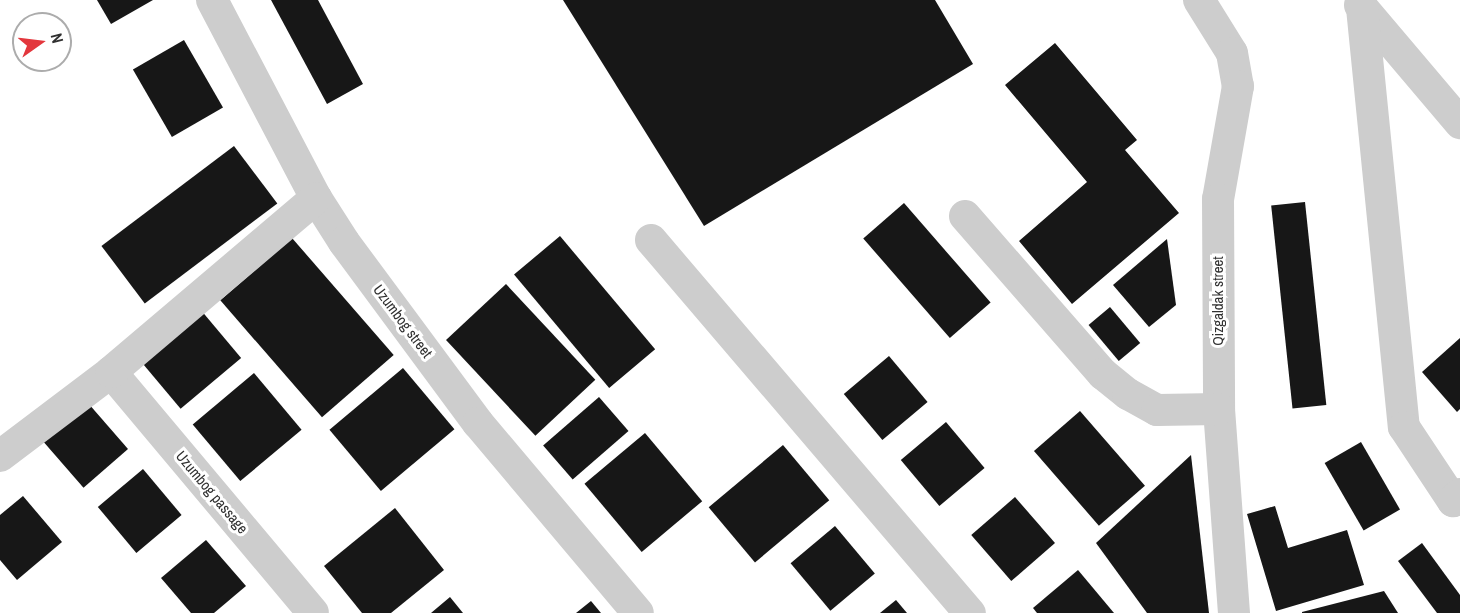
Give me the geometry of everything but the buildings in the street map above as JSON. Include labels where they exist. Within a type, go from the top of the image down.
[{"type":"street","name":"Uzumbog street","points":[[212,0],[316,198],[344,242],[478,423],[638,613]]},
{"type":"street","name":"Qizgaldak street","points":[[1199,0],[1232,53],[1238,86],[1218,199],[1219,409],[1234,613]]},
{"type":"street","points":[[1359,4],[1460,123]]},
{"type":"street","points":[[1359,4],[1404,427],[1453,501],[1460,494]]},
{"type":"street","points":[[5,442],[111,372],[316,198]]},
{"type":"street","points":[[965,216],[1103,374],[1128,394],[1157,410],[1219,409]]},
{"type":"street","points":[[651,240],[970,613]]},
{"type":"street","name":"Uzumbog passage","points":[[111,372],[313,613]]}]
